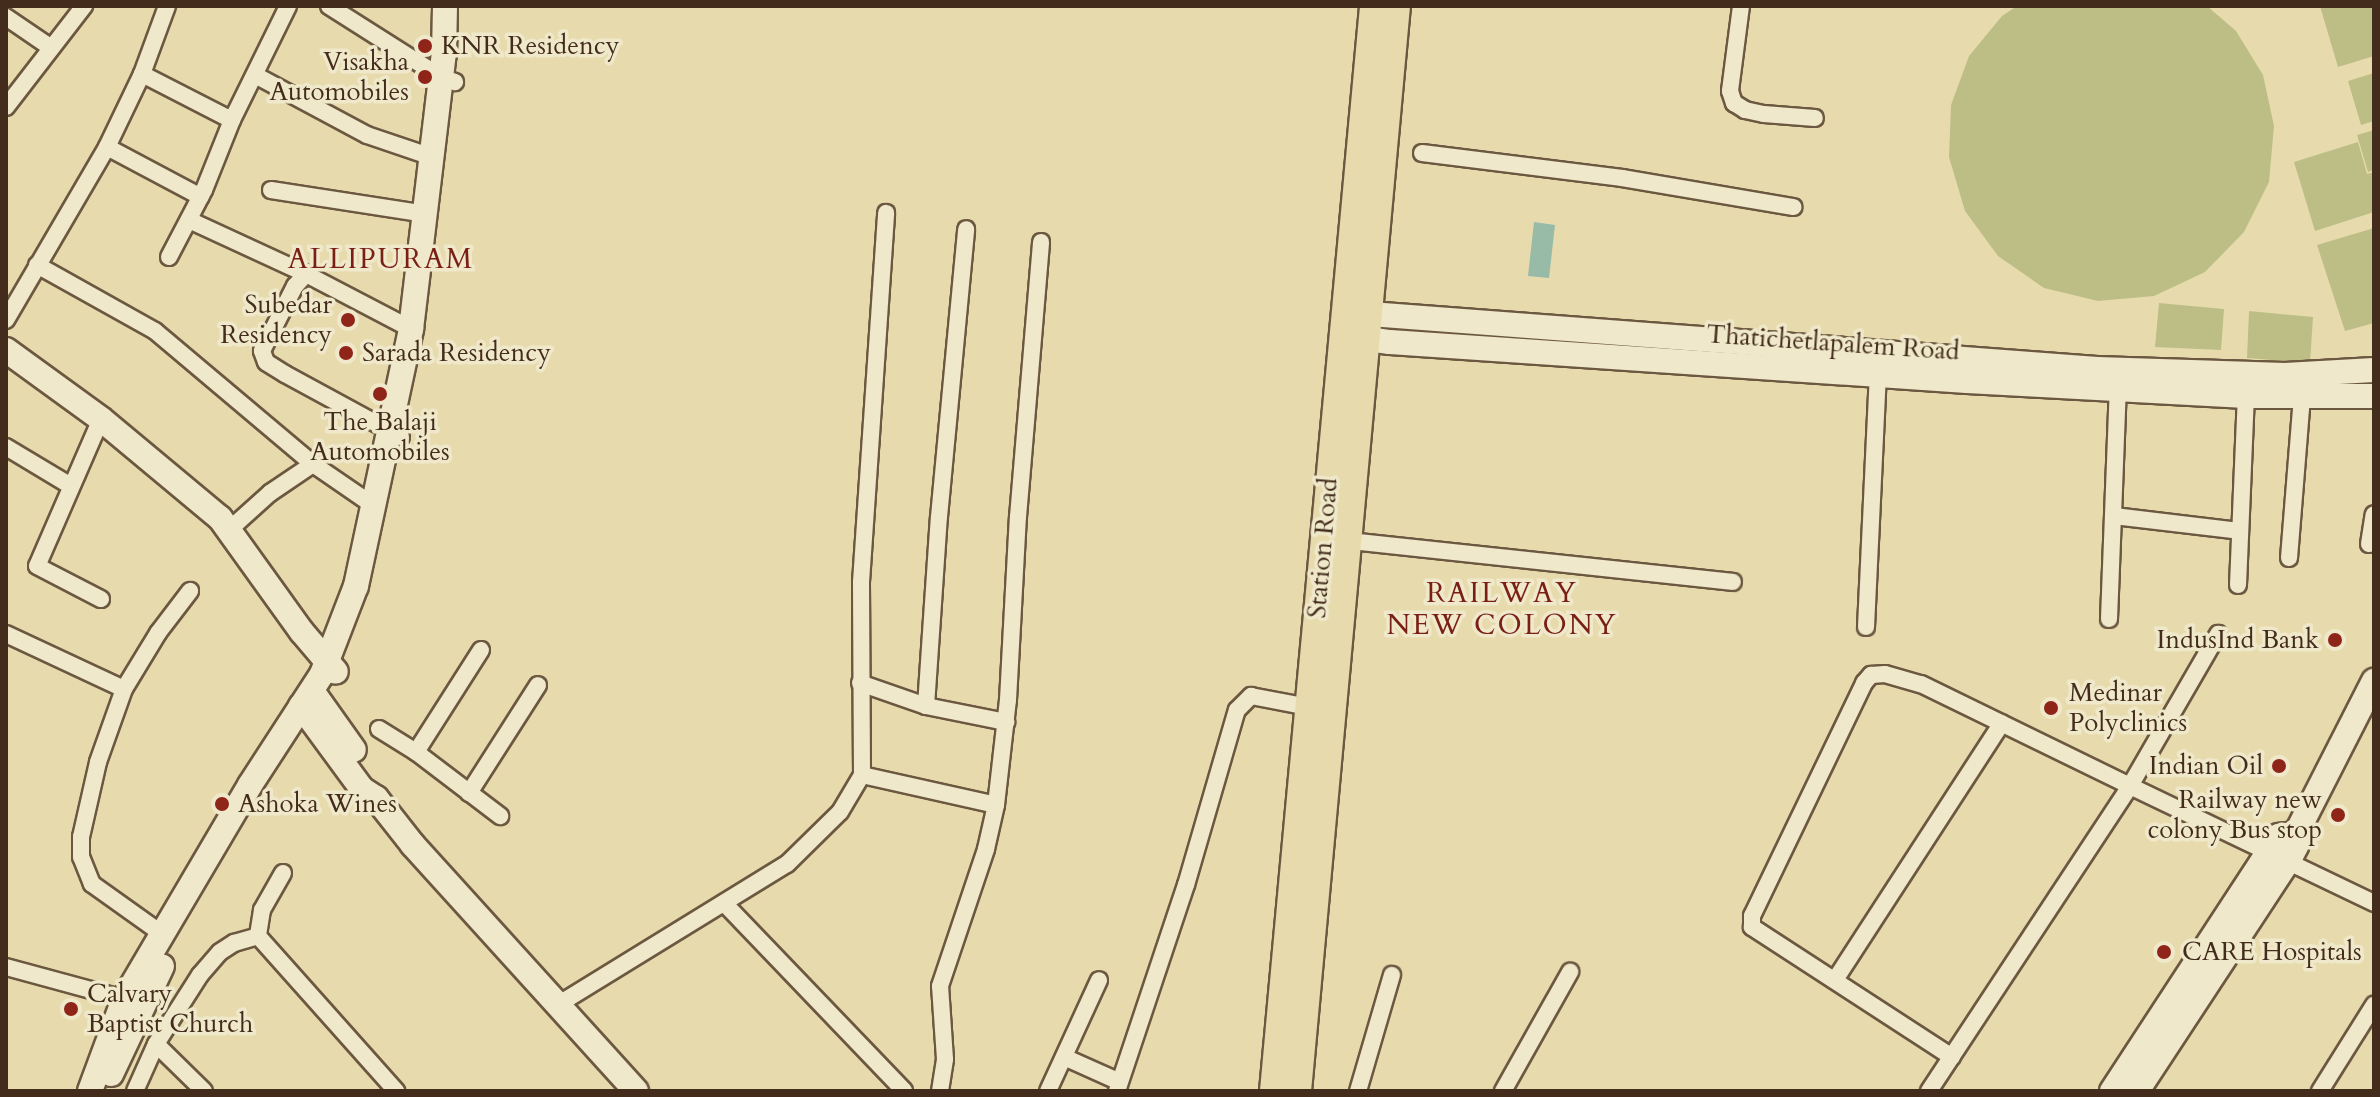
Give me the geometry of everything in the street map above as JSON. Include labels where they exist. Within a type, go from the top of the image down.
[{"type":"main road","points":[[104,1091],[139,1009],[335,661],[371,574],[396,434],[432,157],[448,79],[445,6]]},
{"type":"main road","points":[[335,661],[374,506],[396,434],[431,276],[448,79],[458,6]]},
{"type":"main road","name":"Station Road","points":[[1273,1091],[1373,6]]},
{"type":"main road","name":"Station Road","points":[[1298,1091],[1397,6]]},
{"type":"main road","name":"Thatichetlapalem Road","points":[[1343,326],[1878,373],[2246,396],[2374,396]]},
{"type":"main road","points":[[1369,326],[2097,369],[2285,375],[2374,370]]},
{"type":"main road","points":[[6,350],[101,419],[201,501],[230,529],[254,567],[291,613],[309,622],[335,661]]},
{"type":"main road","points":[[2112,1091],[2279,855],[2296,846],[2296,834],[2374,681]]},
{"type":"main road","points":[[311,704],[374,779],[376,798],[413,845],[636,1091]]},
{"type":"main road","points":[[90,1091],[124,999],[165,936],[243,796],[311,704]]},
{"type":"main road","points":[[2137,1091],[2279,855]]},
{"type":"street","points":[[6,105],[84,6]]},
{"type":"street","points":[[6,320],[107,147],[142,74],[167,6]]},
{"type":"street","points":[[169,257],[201,197],[232,120],[288,6]]},
{"type":"street","points":[[329,6],[448,79]]},
{"type":"street","points":[[1741,6],[1730,91],[1734,103],[1745,110],[1764,114],[1815,118]]},
{"type":"street","points":[[6,17],[50,47]]},
{"type":"street","points":[[142,74],[232,120]]},
{"type":"street","points":[[255,75],[367,135],[432,157]]},
{"type":"street","points":[[107,147],[201,197]]},
{"type":"street","points":[[1422,153],[1622,178],[1794,207]]},
{"type":"street","points":[[271,190],[426,214]]},
{"type":"street","points":[[559,1004],[724,903],[809,846],[840,812],[862,775],[860,683],[865,503],[886,213]]},
{"type":"street","points":[[189,220],[306,274],[411,329]]},
{"type":"street","points":[[926,706],[939,517],[966,229]]},
{"type":"street","points":[[940,1091],[945,1059],[940,986],[986,849],[996,805],[1006,722],[1041,242]]},
{"type":"street","points":[[37,265],[155,331],[313,464],[374,506]]},
{"type":"street","points":[[306,274],[272,326],[263,357],[312,391],[396,434]]},
{"type":"street","points":[[1866,627],[1878,373]]},
{"type":"street","points":[[2109,619],[2118,389]]},
{"type":"street","points":[[2238,585],[2246,396]]},
{"type":"street","points":[[2289,558],[2313,396]]},
{"type":"street","points":[[101,419],[37,566],[101,599]]},
{"type":"street","points":[[6,447],[71,486]]},
{"type":"street","points":[[230,529],[270,493],[313,464]]},
{"type":"street","points":[[2369,544],[2374,514]]},
{"type":"street","points":[[2114,516],[2239,531]]},
{"type":"street","points":[[1350,541],[1733,582]]},
{"type":"street","points":[[165,936],[92,884],[81,857],[84,822],[98,762],[124,689],[158,633],[190,591]]},
{"type":"street","points":[[6,634],[124,689]]},
{"type":"street","points":[[1929,1091],[2130,786],[2218,634]]},
{"type":"street","points":[[416,752],[481,650]]},
{"type":"street","points":[[1952,1057],[1835,980],[1759,935],[1752,927],[1752,916],[1864,683],[1871,675],[1898,677],[2002,723],[2374,903]]},
{"type":"street","points":[[860,683],[926,706],[1006,722]]},
{"type":"street","points":[[469,793],[538,685]]},
{"type":"street","points":[[1064,1057],[1119,1086],[1186,885],[1237,710],[1251,696],[1308,707]]},
{"type":"street","points":[[1835,980],[2002,723]]},
{"type":"street","points":[[379,729],[416,752],[500,816]]},
{"type":"street","points":[[862,775],[996,805]]},
{"type":"street","points":[[258,936],[262,910],[283,873]]},
{"type":"street","points":[[724,903],[904,1091]]},
{"type":"street","points":[[135,1091],[156,1044],[185,994],[220,952],[234,943],[258,936]]},
{"type":"street","points":[[258,936],[396,1091]]},
{"type":"street","points":[[6,967],[124,999]]},
{"type":"street","points":[[1503,1091],[1570,972]]},
{"type":"street","points":[[1358,1091],[1392,975]]},
{"type":"street","points":[[1048,1091],[1099,980]]},
{"type":"street","points":[[2320,1091],[2374,1005]]},
{"type":"street","points":[[156,1044],[204,1091]]},
{"type":"green space","points":[[2017,6],[2207,6],[2236,31],[2263,75],[2274,126],[2269,182],[2244,232],[2205,272],[2154,296],[2098,301],[2044,288],[1998,256],[1965,211],[1949,157],[1951,105],[1969,56],[2002,16]]},
{"type":"green space","points":[[2320,6],[2374,6],[2374,56],[2338,67]]},
{"type":"green space","points":[[2374,73],[2374,121],[2361,125],[2348,81]]},
{"type":"green space","points":[[2374,130],[2374,170],[2368,172],[2357,135]]},
{"type":"green space","points":[[2358,142],[2367,174],[2374,172],[2374,212],[2315,231],[2294,162]]},
{"type":"green space","points":[[2374,228],[2374,323],[2345,331],[2317,245]]},
{"type":"green space","points":[[2159,303],[2224,309],[2221,350],[2155,347]]},
{"type":"green space","points":[[2249,311],[2313,317],[2310,363],[2247,358]]},
{"type":"shaded area","points":[[1534,222],[1555,225],[1549,278],[1528,276]]},
{"type":"place","name":"KNR Residency","points":[[425,46]]},
{"type":"place","name":"Visakha Automobiles","points":[[425,77]]},
{"type":"place","name":"Subedar Residency","points":[[348,320]]},
{"type":"place","name":"Sarada Residency","points":[[346,353]]},
{"type":"place","name":"The Balaji Automobiles","points":[[380,394]]},
{"type":"place","name":"IndusInd Bank","points":[[2335,640]]},
{"type":"place","name":"Medinar Polyclinics","points":[[2051,708]]},
{"type":"place","name":"Indian Oil","points":[[2279,766]]},
{"type":"place","name":"Ashoka Wines","points":[[222,804]]},
{"type":"place","name":"Railway new colony Bus stop","points":[[2338,815]]},
{"type":"place","name":"CARE Hospitals","points":[[2164,952]]},
{"type":"place","name":"Calvary Baptist Church","points":[[71,1009]]},
{"type":"district","name":"ALLIPURAM","points":[[381,259]]},
{"type":"district","name":"RAILWAY NEW COLONY","points":[[1502,609]]}]
